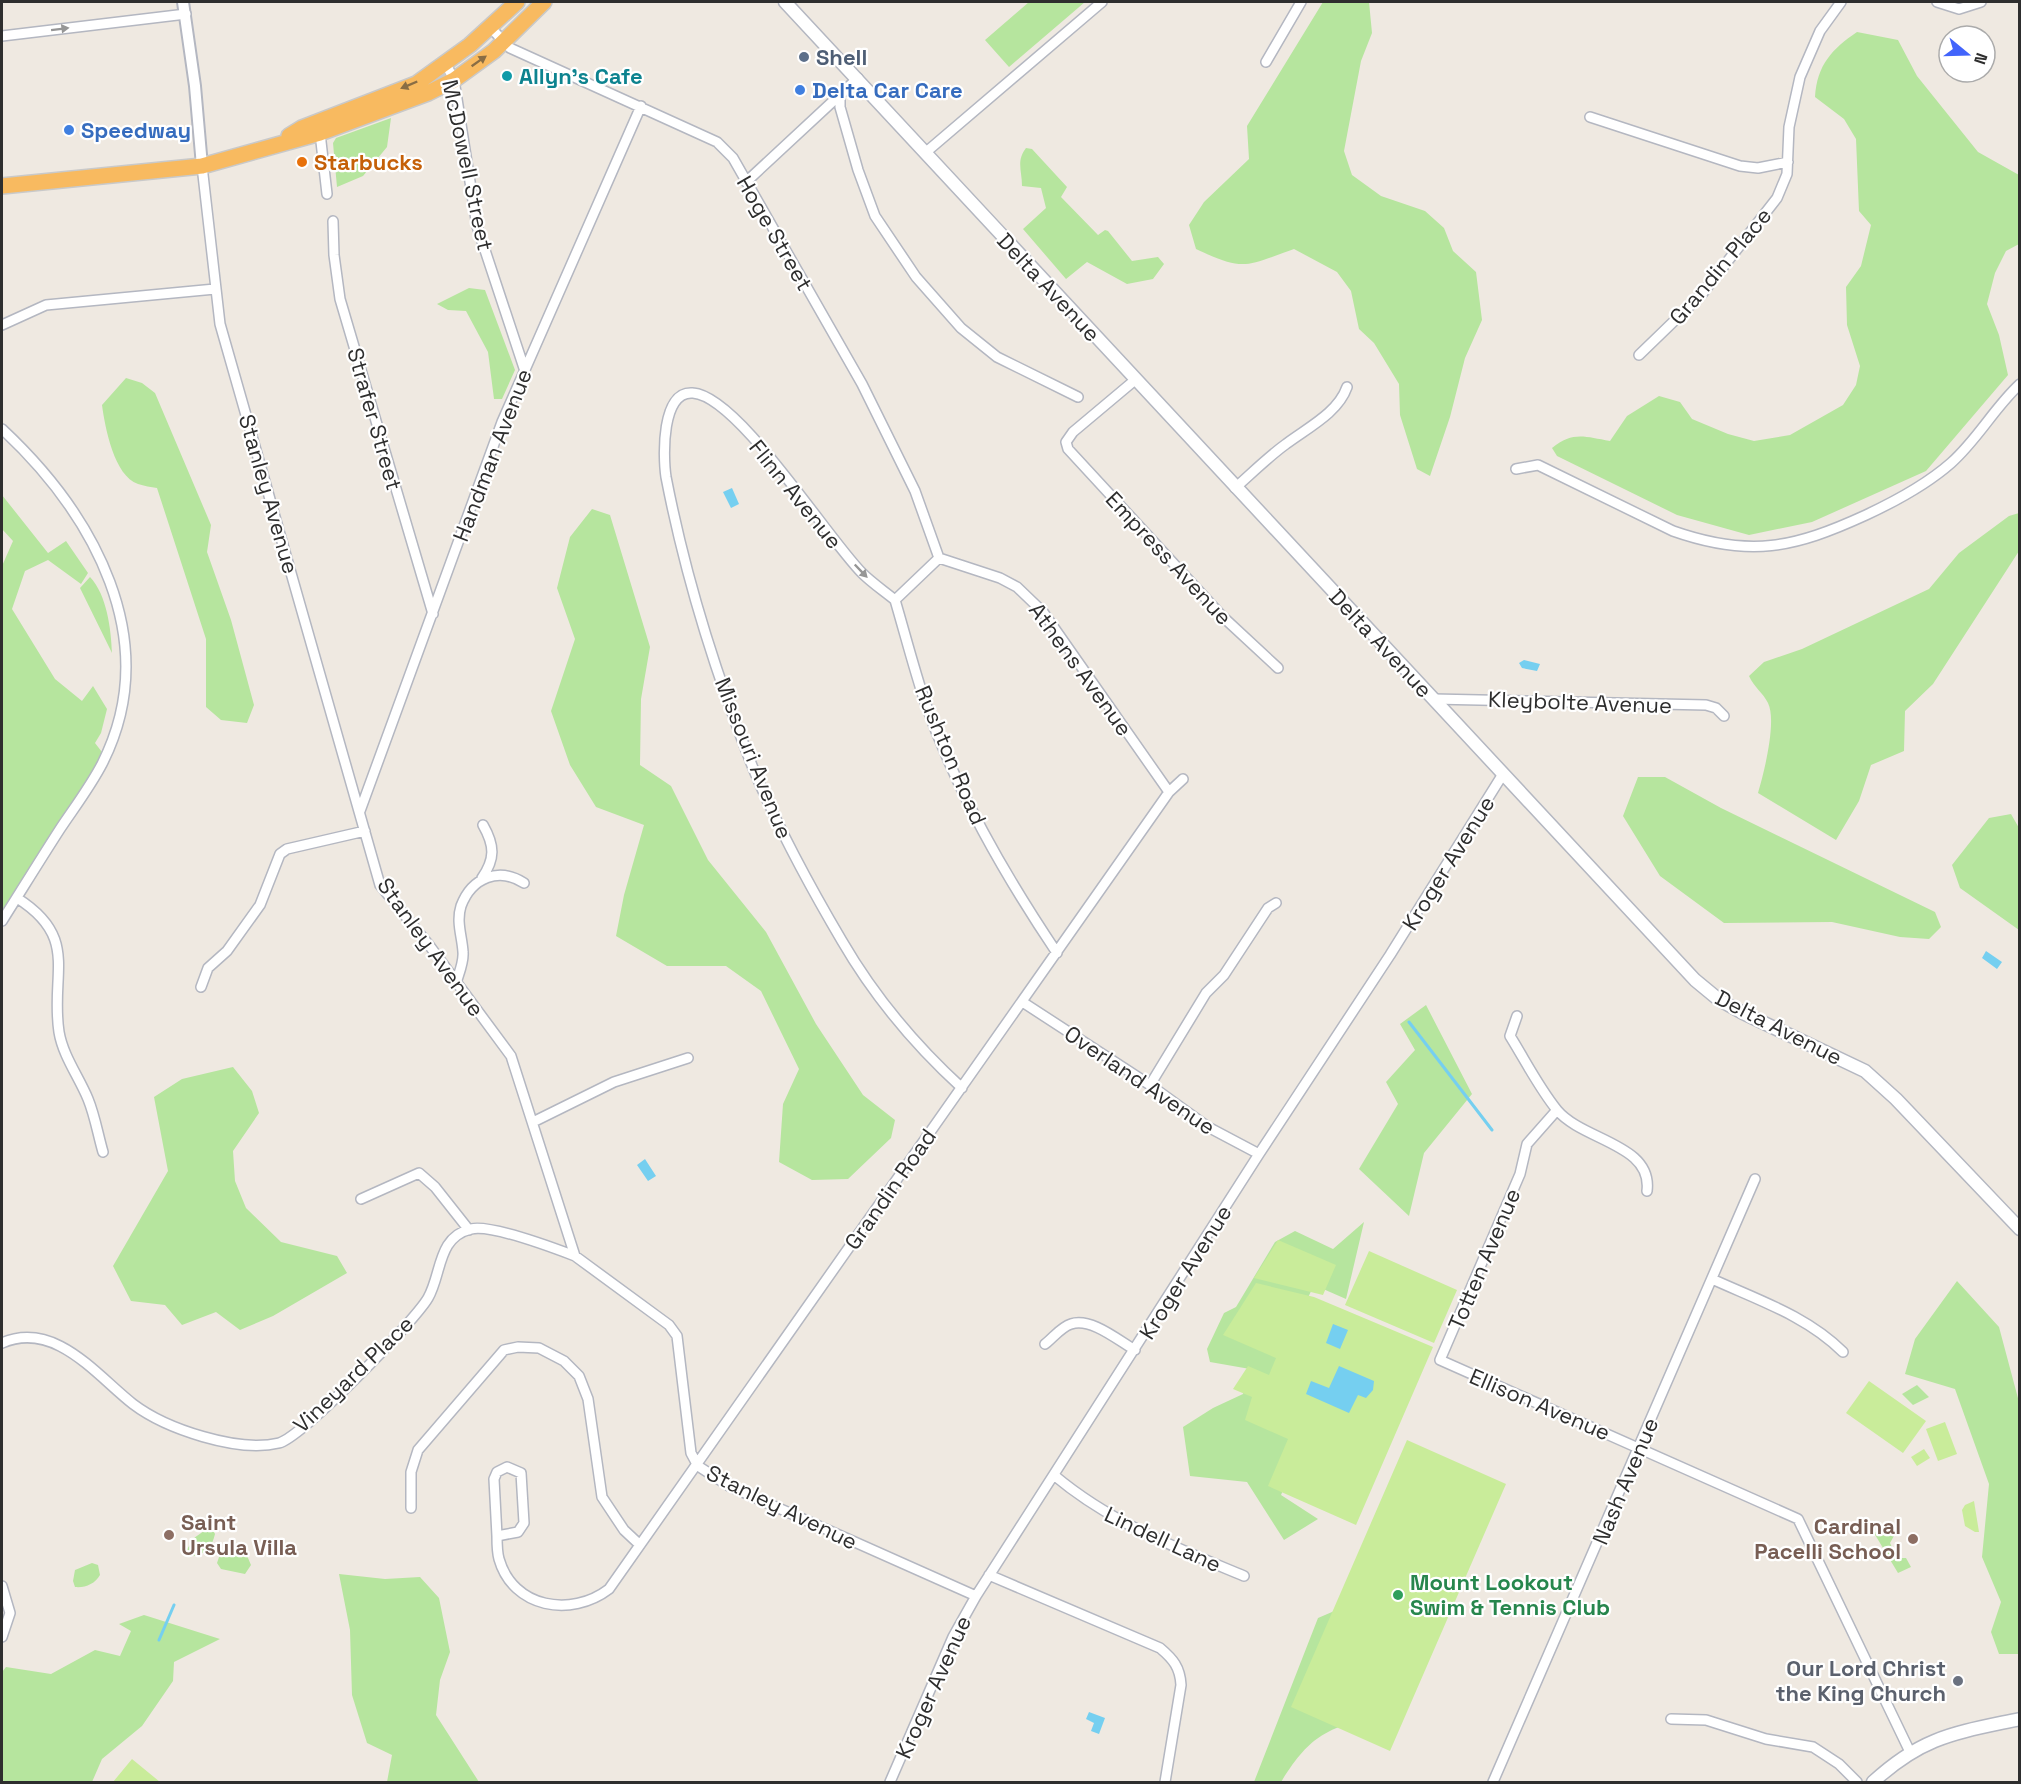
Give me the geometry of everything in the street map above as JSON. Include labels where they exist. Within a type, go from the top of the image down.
[{"type":"highway","points":[[274,145],[302,128],[416,84],[446,64],[517,2]]},
{"type":"highway","points":[[503,42],[504,33],[538,2]]},
{"type":"highway","points":[[2,186],[202,166],[320,133],[428,93],[454,80],[503,42],[544,2]]},
{"type":"main road","name":"Delta Avenue","points":[[785,2],[1695,980],[1719,999],[1743,1013],[1865,1071],[1896,1099],[2019,1229]]},
{"type":"main road","points":[[1873,1782],[1910,1752],[1944,1736],[2019,1719]]},
{"type":"street","name":"Stanley Avenue","points":[[183,2],[214,289],[220,324],[380,885],[511,1056],[575,1256],[669,1325],[678,1336],[691,1453],[698,1466],[729,1486],[976,1596]]},
{"type":"street","points":[[925,153],[1102,2]]},
{"type":"street","points":[[1266,62],[1300,2]]},
{"type":"street","name":"Grandin Place","points":[[1639,355],[1701,294],[1728,263],[1777,198],[1784,184],[1788,162],[1789,127],[1800,77],[1820,31],[1841,2]]},
{"type":"street","points":[[1937,2],[1951,7],[1967,8],[1981,2]]},
{"type":"street","points":[[2,36],[186,14]]},
{"type":"street","name":"Hoge Street","points":[[490,27],[510,48],[717,142],[733,158],[867,394],[915,491],[939,558]]},
{"type":"street","name":"McDowell Street","points":[[446,64],[454,80],[477,226],[524,368]]},
{"type":"street","points":[[746,182],[858,78]]},
{"type":"street","points":[[840,95],[840,107],[858,170],[875,216],[916,277],[961,328],[997,357],[1078,398]]},
{"type":"street","name":"Handman Avenue","points":[[359,811],[502,422],[641,106]]},
{"type":"street","points":[[1590,117],[1740,166],[1758,168],[1788,162]]},
{"type":"street","points":[[320,133],[327,194]]},
{"type":"street","name":"Strafer Street","points":[[333,221],[334,255],[340,299],[433,614]]},
{"type":"street","points":[[2,325],[46,305],[214,289]]},
{"type":"street","name":"Empress Avenue","points":[[1135,380],[1073,432],[1066,442],[1072,454],[1222,616],[1278,668]]},
{"type":"street","points":[[1516,469],[1538,465],[1673,531],[1696,539],[1744,547],[1792,544],[1878,509],[1933,478],[1969,445],[2019,384]]},
{"type":"street","points":[[1235,488],[1285,444],[1325,415],[1343,397],[1347,387]]},
{"type":"street","name":"Flinn Avenue","points":[[694,393],[705,396],[730,414],[862,573],[895,600]]},
{"type":"street","name":"Missouri Avenue","points":[[694,393],[680,397],[669,415],[664,443],[666,475],[711,647],[741,735],[783,832],[844,944],[895,1016],[962,1088]]},
{"type":"street","points":[[2,429],[38,465],[61,493],[94,548],[113,589],[122,616],[127,661],[122,704],[102,764],[2,921]]},
{"type":"street","points":[[895,600],[939,558]]},
{"type":"street","name":"Athens Avenue","points":[[939,558],[1000,578],[1017,587],[1043,612],[1169,792]]},
{"type":"street","name":"Rushton Road","points":[[895,600],[925,701],[967,801],[994,853],[1057,953]]},
{"type":"street","name":"Kleybolte Avenue","points":[[1433,699],[1706,705],[1716,708],[1724,716]]},
{"type":"street","name":"Kroger Avenue","points":[[890,1782],[953,1637],[976,1596],[1055,1476],[1259,1154],[1390,955],[1503,774]]},
{"type":"street","name":"Grandin Road","points":[[497,1536],[498,1558],[504,1571],[519,1591],[532,1599],[561,1607],[597,1598],[609,1589],[1024,1003],[1169,792],[1183,779]]},
{"type":"street","points":[[456,983],[463,963],[459,922],[461,905],[471,889],[492,865],[494,856],[483,825]]},
{"type":"street","points":[[201,987],[208,968],[227,951],[260,905],[280,854],[287,849],[365,831]]},
{"type":"street","points":[[482,878],[500,874],[524,883]]},
{"type":"street","points":[[17,898],[37,911],[47,923],[55,941],[60,961],[60,1033],[89,1100],[103,1152]]},
{"type":"street","points":[[1150,1085],[1206,993],[1224,975],[1268,908],[1276,903]]},
{"type":"street","name":"Overland Avenue","points":[[1024,1003],[1150,1085],[1208,1127],[1259,1154]]},
{"type":"street","points":[[1517,1016],[1510,1036],[1557,1110],[1571,1124],[1640,1161],[1647,1175],[1647,1191]]},
{"type":"street","points":[[533,1122],[614,1082],[688,1058]]},
{"type":"street","name":"Totten Avenue","points":[[1440,1360],[1520,1174],[1527,1144],[1557,1110]]},
{"type":"street","points":[[361,1199],[419,1173],[435,1186],[469,1230],[520,1237],[575,1256]]},
{"type":"street","name":"Nash Avenue","points":[[1493,1782],[1755,1179]]},
{"type":"street","name":"Vineyard Place","points":[[2,1343],[18,1338],[33,1338],[61,1346],[100,1374],[135,1405],[188,1431],[236,1445],[282,1443],[316,1415],[397,1335],[428,1298],[443,1252],[454,1236],[469,1230]]},
{"type":"street","points":[[1712,1279],[1800,1319],[1817,1329],[1843,1352]]},
{"type":"street","points":[[1045,1344],[1065,1327],[1080,1322],[1089,1324],[1135,1350]]},
{"type":"street","points":[[411,1508],[411,1472],[418,1450],[504,1350],[530,1346],[554,1354],[579,1376],[588,1399],[602,1497],[624,1530],[640,1545]]},
{"type":"street","name":"Ellison Avenue","points":[[1440,1360],[1798,1519],[1910,1752]]},
{"type":"street","points":[[511,1468],[520,1473],[522,1478],[524,1523],[518,1532],[497,1536],[494,1479],[500,1470],[511,1468]]},
{"type":"street","name":"Lindell Lane","points":[[1055,1476],[1094,1507],[1134,1529],[1244,1576]]},
{"type":"street","points":[[990,1575],[1160,1648],[1174,1660],[1180,1672],[1181,1685],[1166,1782]]},
{"type":"street","points":[[2,1586],[9,1613],[2,1637]]},
{"type":"street","points":[[1671,1719],[1706,1720],[1766,1739],[1813,1747],[1839,1764],[1857,1782]]},
{"type":"green space","points":[[1029,2],[1085,2],[1009,67],[985,40]]},
{"type":"green space","points":[[1323,2],[1369,2],[1372,33],[1361,61],[1344,151],[1352,175],[1381,196],[1425,211],[1444,228],[1453,251],[1476,272],[1482,320],[1465,358],[1450,417],[1430,476],[1417,469],[1400,415],[1399,384],[1374,343],[1359,329],[1351,291],[1337,272],[1294,249],[1254,263],[1236,264],[1225,261],[1196,249],[1189,225],[1204,202],[1249,159],[1247,126]]},
{"type":"green space","points":[[1857,32],[1898,40],[1917,76],[1978,152],[2019,175],[2019,244],[2006,251],[1995,273],[1987,304],[1999,335],[2008,375],[1926,471],[1812,522],[1749,535],[1677,515],[1557,456],[1552,448],[1573,437],[1610,441],[1627,416],[1659,396],[1680,402],[1692,419],[1728,434],[1754,441],[1790,435],[1843,405],[1856,385],[1860,366],[1847,325],[1846,287],[1861,266],[1871,225],[1859,211],[1856,139],[1844,119],[1815,97],[1819,76],[1827,59]]},
{"type":"green space","points":[[391,118],[387,147],[363,176],[337,187],[333,143],[336,138]]},
{"type":"green space","points":[[1026,148],[1032,149],[1067,187],[1061,197],[1098,235],[1105,230],[1108,231],[1132,261],[1158,257],[1164,264],[1153,279],[1127,284],[1087,262],[1066,279],[1023,229],[1046,208],[1041,188],[1022,186],[1020,162]]},
{"type":"green space","points":[[469,288],[485,290],[515,370],[502,399],[494,399],[488,352],[466,311],[448,310],[437,304]]},
{"type":"green space","points":[[126,378],[142,383],[155,393],[211,525],[207,552],[231,620],[254,705],[247,723],[221,720],[206,707],[206,639],[157,488],[138,484],[130,479],[112,450],[102,405]]},
{"type":"green space","points":[[2,495],[48,553],[66,541],[88,573],[81,584],[48,560],[25,571],[12,609],[55,679],[82,701],[93,686],[107,709],[101,733],[95,743],[105,756],[2,921],[2,566],[13,541],[2,529]]},
{"type":"green space","points":[[592,509],[610,515],[650,647],[641,699],[640,765],[671,786],[708,860],[766,932],[816,1024],[863,1095],[895,1120],[891,1138],[848,1179],[812,1180],[779,1162],[783,1104],[799,1069],[761,991],[726,966],[667,966],[616,936],[624,895],[644,825],[596,807],[570,765],[551,711],[575,639],[557,588],[570,537]]},
{"type":"green space","points":[[2019,513],[2019,551],[1933,684],[1905,711],[1904,751],[1871,765],[1859,801],[1836,840],[1758,793],[1769,747],[1771,722],[1768,703],[1749,676],[1764,662],[1802,649],[1929,589],[1959,553],[2009,516]]},
{"type":"green space","points":[[90,577],[96,584],[104,603],[112,653],[80,588]]},
{"type":"green space","points":[[1638,777],[1665,777],[1721,808],[1935,912],[1941,927],[1929,939],[1900,937],[1832,922],[1724,923],[1660,876],[1623,816]]},
{"type":"green space","points":[[2011,814],[2019,828],[2019,930],[1960,888],[1952,865],[1989,818]]},
{"type":"green space","points":[[1426,1005],[1472,1094],[1424,1153],[1409,1216],[1359,1169],[1398,1104],[1386,1082],[1415,1050],[1400,1024]]},
{"type":"green space","points":[[233,1067],[252,1091],[259,1113],[233,1151],[235,1181],[246,1208],[281,1242],[337,1256],[347,1273],[273,1316],[240,1330],[216,1312],[182,1325],[165,1305],[131,1301],[113,1266],[168,1171],[154,1097],[182,1079]]},
{"type":"green space","points":[[1364,1222],[1346,1299],[1314,1285],[1303,1308],[1293,1357],[1302,1447],[1281,1495],[1318,1519],[1284,1540],[1247,1482],[1190,1476],[1183,1427],[1213,1408],[1243,1394],[1250,1369],[1210,1362],[1207,1349],[1224,1313],[1236,1307],[1275,1242],[1295,1231],[1333,1249]]},
{"type":"green space","points":[[1278,1240],[1336,1265],[1323,1295],[1254,1278]]},
{"type":"green space","points":[[1369,1251],[1457,1290],[1434,1343],[1345,1305]]},
{"type":"green space","points":[[1957,1281],[1999,1327],[2019,1402],[2019,1654],[1999,1654],[1991,1632],[2001,1602],[1982,1557],[1989,1484],[1955,1389],[1905,1374],[1915,1339]]},
{"type":"green space","points":[[1256,1283],[1314,1297],[1433,1347],[1356,1525],[1268,1486],[1288,1439],[1245,1420],[1252,1397],[1233,1389],[1248,1366],[1269,1375],[1276,1358],[1223,1335]]},
{"type":"green space","points":[[1869,1381],[1926,1421],[1903,1453],[1846,1413]]},
{"type":"green space","points":[[1917,1385],[1929,1397],[1913,1405],[1902,1394]]},
{"type":"green space","points":[[1945,1422],[1957,1454],[1938,1461],[1926,1429]]},
{"type":"green space","name":"Mount Lookout Swim & Tennis Club","points":[[1407,1440],[1506,1484],[1390,1751],[1291,1707]]},
{"type":"green space","points":[[1924,1449],[1930,1458],[1917,1466],[1911,1457]]},
{"type":"green space","points":[[1974,1501],[1979,1532],[1965,1526],[1962,1510],[1965,1505]]},
{"type":"green space","points":[[1891,1525],[1895,1534],[1890,1543],[1897,1558],[1906,1558],[1911,1567],[1898,1573],[1874,1533]]},
{"type":"green space","points":[[211,1526],[215,1534],[208,1549],[202,1554],[193,1556],[186,1551],[194,1538]]},
{"type":"green space","points":[[228,1547],[245,1551],[251,1565],[245,1574],[221,1569],[217,1563],[220,1554]]},
{"type":"green space","points":[[92,1563],[98,1565],[100,1575],[98,1578],[89,1585],[75,1587],[73,1581],[75,1570]]},
{"type":"green space","points":[[339,1574],[385,1579],[420,1577],[439,1598],[450,1652],[440,1680],[436,1715],[479,1782],[387,1782],[392,1755],[367,1743],[352,1695],[350,1630]]},
{"type":"green space","points":[[1339,1609],[1379,1713],[1345,1724],[1311,1743],[1281,1782],[1254,1782],[1318,1618]]},
{"type":"green space","points":[[144,1615],[220,1639],[174,1662],[173,1681],[142,1726],[102,1759],[92,1782],[2,1782],[2,1672],[6,1667],[51,1674],[95,1650],[120,1656],[131,1631],[119,1624]]},
{"type":"green space","points":[[132,1759],[160,1782],[113,1782]]},
{"type":"water","points":[[732,488],[739,504],[731,508],[723,492]]},
{"type":"water","points":[[1524,660],[1540,664],[1537,671],[1522,668],[1519,663]]},
{"type":"water","points":[[1986,951],[2002,962],[1997,969],[1982,958]]},
{"type":"water","points":[[645,1159],[656,1176],[648,1181],[637,1165]]},
{"type":"water","points":[[1333,1324],[1348,1330],[1340,1349],[1326,1343]]},
{"type":"water","points":[[1339,1366],[1374,1381],[1373,1390],[1366,1398],[1358,1395],[1349,1413],[1306,1394],[1311,1381],[1329,1388]]},
{"type":"water","points":[[1089,1712],[1105,1718],[1099,1734],[1091,1731],[1094,1723],[1086,1719]]},
{"type":"waterway","points":[[1409,1022],[1492,1130]]},
{"type":"waterway","points":[[159,1640],[174,1605]]},
{"type":"place","name":"Shell","points":[[804,57]]},
{"type":"place","name":"Allyn's Cafe","points":[[507,76]]},
{"type":"place","name":"Delta Car Care","points":[[800,90]]},
{"type":"place","name":"Speedway","points":[[69,130]]},
{"type":"place","name":"Starbucks","points":[[302,162]]},
{"type":"place","name":"Saint Ursula Villa","points":[[169,1535]]},
{"type":"place","name":"Cardinal Pacelli School","points":[[1913,1539]]},
{"type":"place","name":"Mount Lookout Swim & Tennis Club","points":[[1398,1595]]},
{"type":"place","name":"Our Lord Christ the King Church","points":[[1958,1681]]}]
